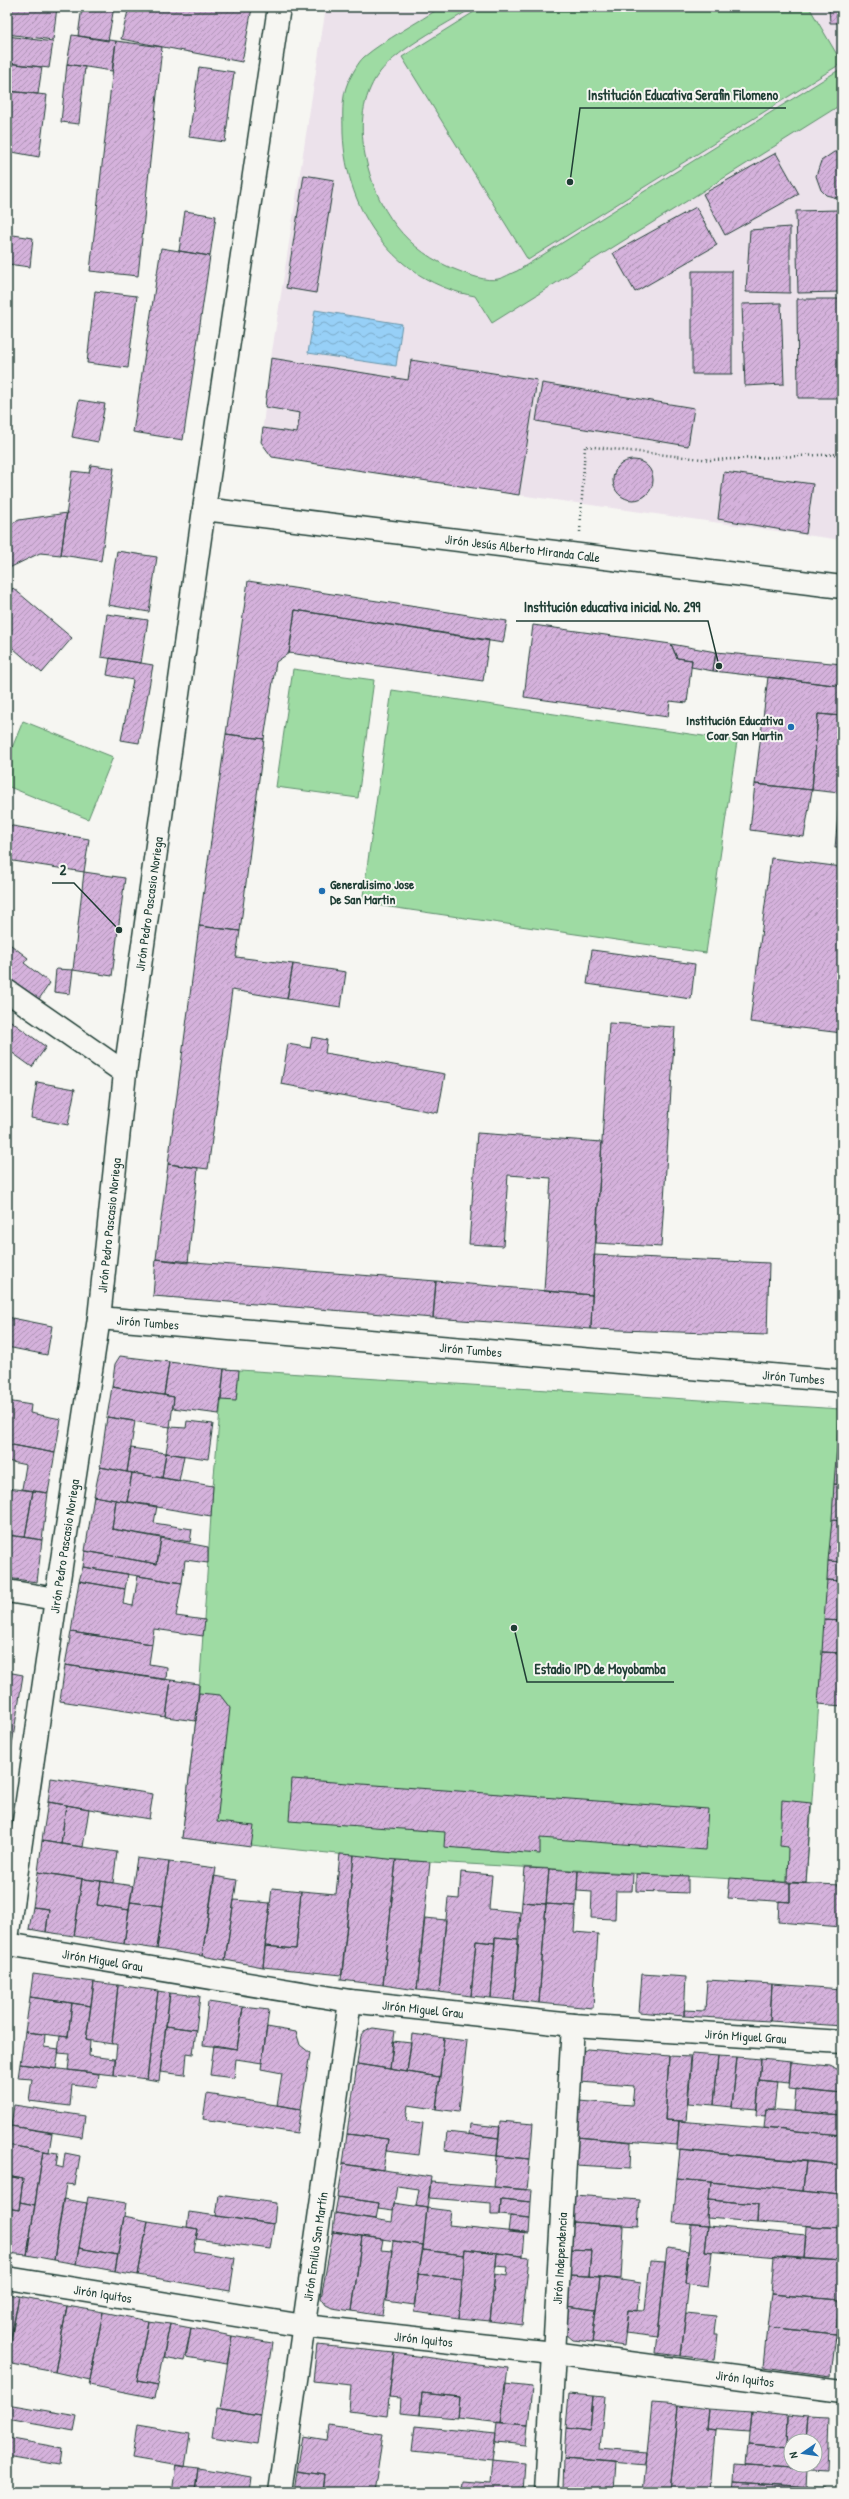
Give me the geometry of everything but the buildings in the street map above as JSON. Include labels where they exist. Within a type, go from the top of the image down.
[{"type":"street","name":"Jirón Pedro Pascasio Noriega","points":[[7,1939],[56,1599],[99,1318],[125,1073],[204,509],[278,7]]},
{"type":"street","name":"Jirón Jesús Alberto Miranda Calle","points":[[204,509],[842,587]]},
{"type":"street","points":[[7,991],[125,1073]]},
{"type":"street","name":"Jirón Tumbes","points":[[99,1318],[842,1381]]},
{"type":"street","points":[[7,1592],[56,1599]]},
{"type":"street","name":"Jirón Miguel Grau","points":[[7,1944],[350,2001],[573,2024],[842,2042]]},
{"type":"street","name":"Jirón Emilio San Martín","points":[[280,2492],[350,2001]]},
{"type":"street","name":"Jirón Independencia","points":[[546,2492],[573,2024]]},
{"type":"street","name":"Jirón Iquitos","points":[[7,2278],[304,2326],[553,2353],[842,2391]]},
{"type":"path","points":[[578,554],[585,446],[711,460],[842,454]]},
{"type":"shaded area","points":[[326,7],[842,7],[842,540],[519,495],[272,457],[261,442],[271,358]]},
{"type":"green space","points":[[441,7],[474,7],[420,39],[394,58],[383,69],[370,88],[364,107],[362,126],[363,145],[370,175],[377,193],[396,226],[409,240],[440,263],[478,278],[493,280],[503,278],[517,271],[842,68],[842,104],[492,323],[475,296],[446,288],[421,276],[399,259],[380,239],[365,216],[354,190],[346,162],[343,133],[343,101],[348,82],[357,65],[364,57],[381,44]]},
{"type":"green space","points":[[482,7],[809,7],[842,63],[528,260],[402,57]]},
{"type":"green space","points":[[293,669],[374,680],[358,798],[276,787]]},
{"type":"green space","points":[[392,690],[737,741],[706,953],[362,903]]},
{"type":"green space","points":[[23,721],[113,757],[88,819],[7,786],[7,760]]},
{"type":"green space","points":[[224,1369],[840,1409],[806,1883],[396,1860],[182,1838],[199,1693],[213,1486]]},
{"type":"water","points":[[315,310],[402,324],[396,366],[308,353]]},
{"type":"place","name":"Institución Educativa Serafin Filomeno","points":[[570,182]]},
{"type":"place","name":"Institución educativa inicial No. 299","points":[[719,666]]},
{"type":"place","name":"Institución Educativa Coar San Martin","points":[[791,727]]},
{"type":"place","name":"Generalisimo Jose De San Martin","points":[[322,891]]},
{"type":"place","name":"2","points":[[119,930]]},
{"type":"place","name":"Estadio IPD de Moyobamba","points":[[514,1628]]}]
